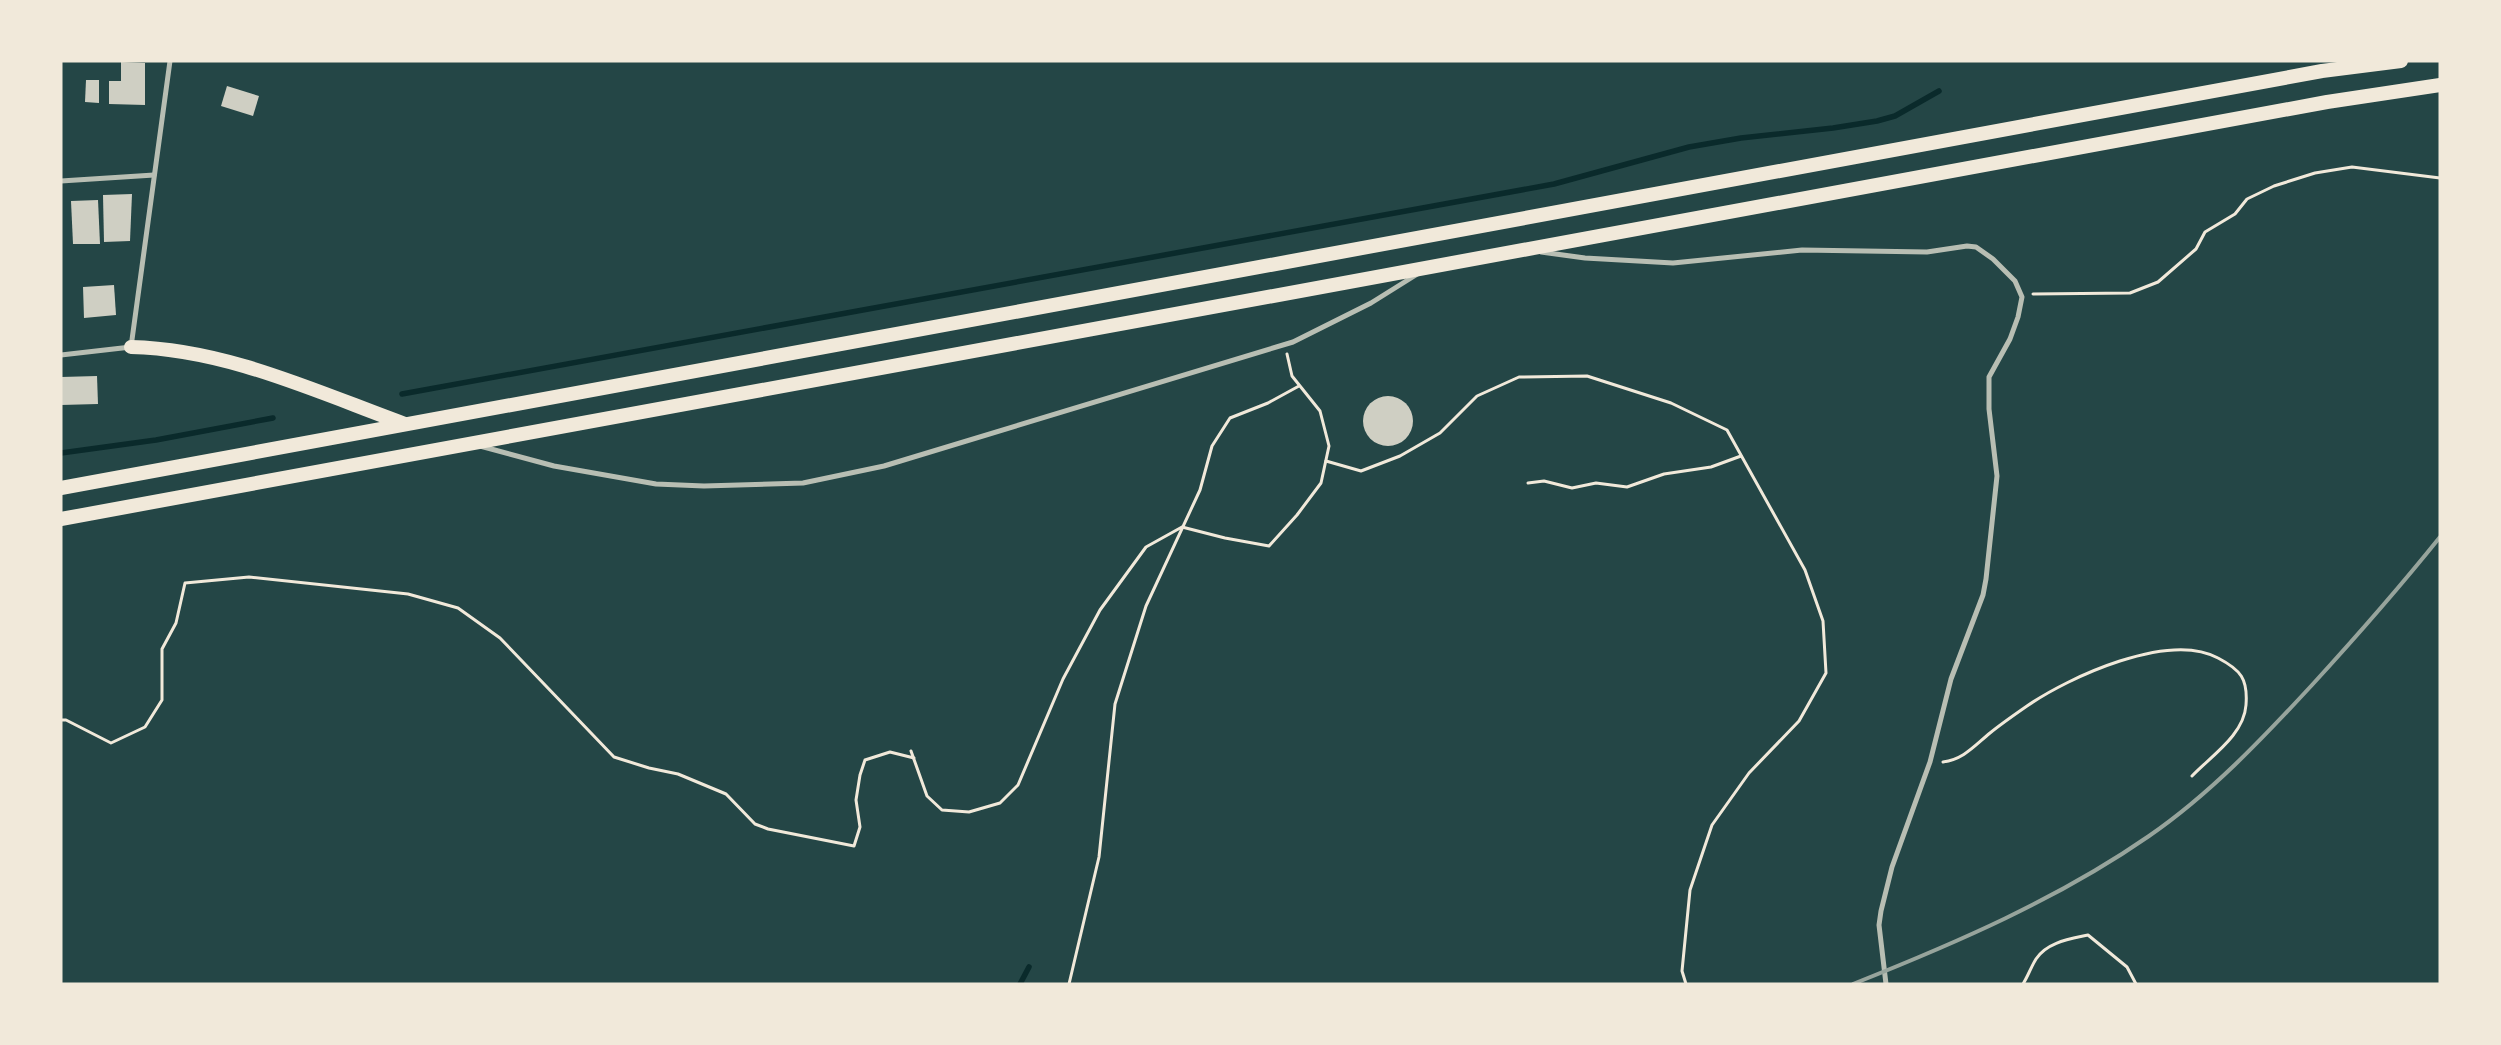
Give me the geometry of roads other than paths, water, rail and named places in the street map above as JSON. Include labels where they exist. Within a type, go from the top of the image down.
[{"type":"highway","points":[[61,488],[2312,73],[2401,61]]},
{"type":"highway","points":[[61,519],[2307,105],[2440,85]]},
{"type":"highway","points":[[131,347],[184,352],[251,369],[406,424]]},
{"type":"street","points":[[61,355],[131,347],[170,61]]},
{"type":"street","points":[[61,181],[154,176]]},
{"type":"street","points":[[1524,250],[1585,258],[1673,263],[1802,250],[1927,252],[1967,246],[1976,247],[1993,259],[2015,282],[2022,297],[2018,317],[2010,339],[1990,377],[1989,409],[1998,476],[1984,587],[1951,679],[1930,762],[1892,867],[1881,910],[1879,925],[1886,984]]},
{"type":"street","points":[[470,444],[554,466],[656,484],[704,486],[803,483],[884,466],[1284,344],[1379,299],[1401,287],[1428,267]]},
{"type":"waterway","points":[[402,394],[1554,184],[1689,147],[1741,138],[1877,121],[1895,116],[1939,91]]},
{"type":"waterway","points":[[61,453],[156,440],[273,418]]},
{"type":"waterway","points":[[1020,984],[1029,967]]},
{"type":"railway","points":[[1853,984],[1968,936],[2043,900],[2114,859],[2171,820],[2235,765],[2274,725],[2361,631],[2440,537]]}]
